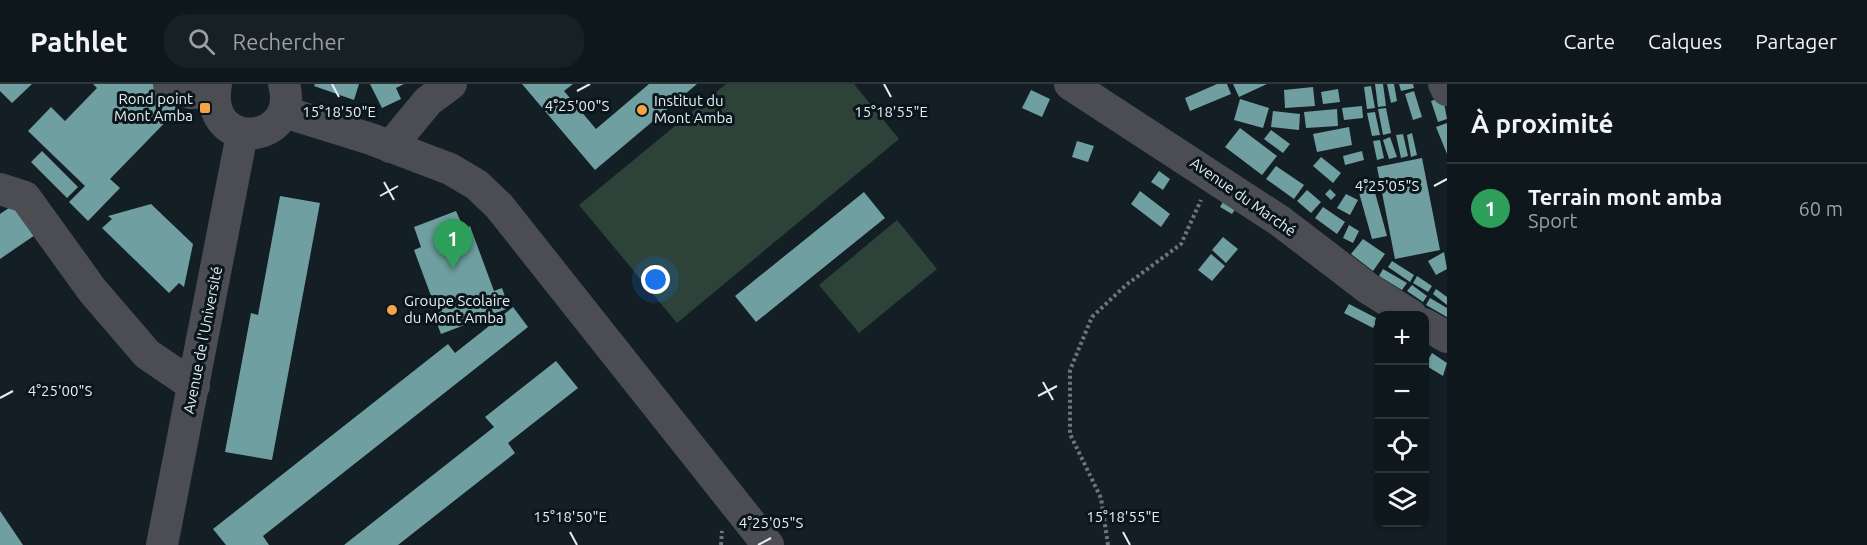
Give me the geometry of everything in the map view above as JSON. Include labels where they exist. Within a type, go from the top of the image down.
[{"type":"street","points":[[169,84],[191,93],[215,88],[213,99],[217,115],[227,127],[242,134],[259,134],[274,126],[284,98],[390,147],[450,169],[477,185],[499,206],[768,545]]},
{"type":"street","points":[[390,147],[428,100],[451,84]]},
{"type":"street","name":"Avenue du Marché","points":[[1070,84],[1280,221],[1369,290],[1404,311]]},
{"type":"street","points":[[1444,84],[1447,90]]},
{"type":"street","name":"Avenue de l'Université","points":[[162,545],[242,134]]},
{"type":"street","points":[[0,189],[25,197],[92,290],[147,354],[194,386]]},
{"type":"street","points":[[1429,327],[1447,338]]},
{"type":"path","points":[[1108,545],[1101,498],[1070,434],[1070,370],[1092,317],[1126,285],[1181,244],[1198,210],[1207,172]]},
{"type":"green space","points":[[726,84],[854,84],[899,139],[677,323],[579,205]]},
{"type":"green space","points":[[897,220],[937,269],[859,333],[819,285]]},
{"type":"building","points":[[0,84],[32,84],[12,103],[0,91]]},
{"type":"building","points":[[93,84],[161,84],[182,105],[110,179],[120,188],[88,221],[69,202],[85,186],[28,131],[51,107],[65,121],[97,88]]},
{"type":"building","points":[[315,84],[359,84],[354,100],[314,86]]},
{"type":"building","points":[[370,84],[404,84],[396,88],[401,99],[382,108]]},
{"type":"building","name":"Institut du Mont Amba","points":[[522,84],[573,84],[564,91],[596,129],[649,84],[697,84],[595,170]]},
{"type":"building","points":[[1217,84],[1227,84],[1231,94],[1190,111],[1185,98]]},
{"type":"building","points":[[1233,84],[1267,84],[1239,97]]},
{"type":"building","points":[[1375,84],[1383,84],[1386,106],[1378,107]]},
{"type":"building","points":[[1387,84],[1394,84],[1397,101],[1391,103]]},
{"type":"building","points":[[1399,84],[1413,84],[1414,88],[1401,91]]},
{"type":"building","points":[[1371,86],[1375,108],[1367,109],[1364,87]]},
{"type":"building","points":[[1313,87],[1315,106],[1285,108],[1284,90]]},
{"type":"building","points":[[1338,89],[1340,102],[1323,104],[1321,92]]},
{"type":"building","points":[[1031,90],[1050,99],[1042,117],[1022,108]]},
{"type":"building","points":[[1414,91],[1422,117],[1413,120],[1405,94]]},
{"type":"building","points":[[1443,97],[1447,119],[1438,122],[1431,101]]},
{"type":"building","points":[[1240,99],[1269,108],[1263,128],[1234,120]]},
{"type":"building","points":[[1362,106],[1363,118],[1344,120],[1342,108]]},
{"type":"building","points":[[1386,108],[1391,133],[1383,135],[1378,109]]},
{"type":"building","points":[[1337,109],[1338,126],[1306,128],[1304,112]]},
{"type":"building","points":[[1273,111],[1300,114],[1299,130],[1271,127]]},
{"type":"building","points":[[1375,112],[1380,135],[1372,136],[1367,113]]},
{"type":"building","points":[[1447,123],[1447,154],[1436,127]]},
{"type":"building","points":[[1349,127],[1352,145],[1317,152],[1313,134]]},
{"type":"building","points":[[1240,128],[1277,156],[1262,175],[1225,147]]},
{"type":"building","points":[[1271,130],[1290,144],[1283,153],[1264,139]]},
{"type":"building","points":[[1412,133],[1417,155],[1411,157],[1407,135]]},
{"type":"building","points":[[1403,134],[1408,156],[1401,158],[1396,135]]},
{"type":"building","points":[[1390,137],[1397,157],[1389,159],[1383,140]]},
{"type":"building","points":[[1380,140],[1384,158],[1377,160],[1373,141]]},
{"type":"building","points":[[1077,141],[1094,146],[1088,162],[1072,157]]},
{"type":"building","points":[[42,151],[78,187],[67,198],[31,162]]},
{"type":"building","points":[[1362,151],[1364,160],[1345,165],[1343,156]]},
{"type":"building","points":[[1321,157],[1341,173],[1333,183],[1313,166]]},
{"type":"building","points":[[1422,158],[1440,250],[1395,259],[1377,167]]},
{"type":"building","points":[[1276,166],[1304,185],[1294,199],[1266,179]]},
{"type":"building","points":[[1159,171],[1170,179],[1163,190],[1151,182]]},
{"type":"building","points":[[1371,178],[1387,236],[1372,239],[1356,182]]},
{"type":"building","points":[[1330,189],[1336,195],[1331,200],[1325,194]]},
{"type":"building","points":[[1307,190],[1321,202],[1311,213],[1297,201]]},
{"type":"building","points":[[1140,191],[1170,214],[1161,227],[1131,204]]},
{"type":"building","points":[[864,192],[885,218],[756,322],[735,296]]},
{"type":"building","points":[[1346,194],[1358,200],[1350,215],[1337,208]]},
{"type":"building","points":[[280,196],[320,203],[272,460],[225,452],[251,313],[258,315]]},
{"type":"building","points":[[1226,197],[1238,205],[1232,214],[1220,207]]},
{"type":"building","points":[[16,203],[38,233],[0,259],[0,214]]},
{"type":"building","points":[[151,204],[193,244],[184,287],[179,283],[169,293],[102,228],[112,219],[108,216]]},
{"type":"building","points":[[1323,207],[1345,222],[1337,234],[1315,218]]},
{"type":"building","points":[[456,211],[464,229],[470,226],[494,291],[502,288],[509,308],[441,334],[433,313],[437,312],[414,250],[421,247],[414,227]]},
{"type":"building","points":[[1349,225],[1359,231],[1353,243],[1343,238]]},
{"type":"building","points":[[1223,237],[1238,249],[1226,263],[1212,250]]},
{"type":"building","points":[[1363,239],[1385,254],[1373,271],[1351,254]]},
{"type":"building","points":[[1444,252],[1447,269],[1436,275],[1428,261]]},
{"type":"building","points":[[1211,254],[1225,266],[1212,281],[1198,270]]},
{"type":"building","points":[[1392,261],[1414,275],[1410,282],[1388,267]]},
{"type":"building","points":[[1383,269],[1407,283],[1402,290],[1379,276]]},
{"type":"building","points":[[1417,276],[1432,286],[1428,292],[1413,283]]},
{"type":"building","points":[[1412,285],[1427,296],[1423,302],[1407,291]]},
{"type":"building","points":[[1436,289],[1447,297],[1447,305],[1433,294]]},
{"type":"building","points":[[1430,298],[1447,308],[1447,317],[1426,305]]},
{"type":"building","points":[[1349,304],[1375,317],[1375,324],[1373,328],[1344,313]]},
{"type":"building","points":[[513,307],[528,327],[263,536],[269,545],[226,545],[213,529],[448,344],[455,353]]},
{"type":"building","points":[[1432,353],[1447,363],[1443,376],[1429,367],[1429,358]]},
{"type":"building","points":[[556,361],[578,388],[508,443],[515,453],[398,545],[344,545],[494,427],[485,417]]},
{"type":"building","points":[[0,511],[23,545],[0,545]]},
{"type":"place","name":"Rond point Mont Amba","points":[[205,108]]},
{"type":"place","name":"Institut du Mont Amba","points":[[642,110]]},
{"type":"place","name":"Terrain mont amba","points":[[453,269]]},
{"type":"place","name":"Groupe Scolaire du Mont Amba","points":[[392,310]]}]
